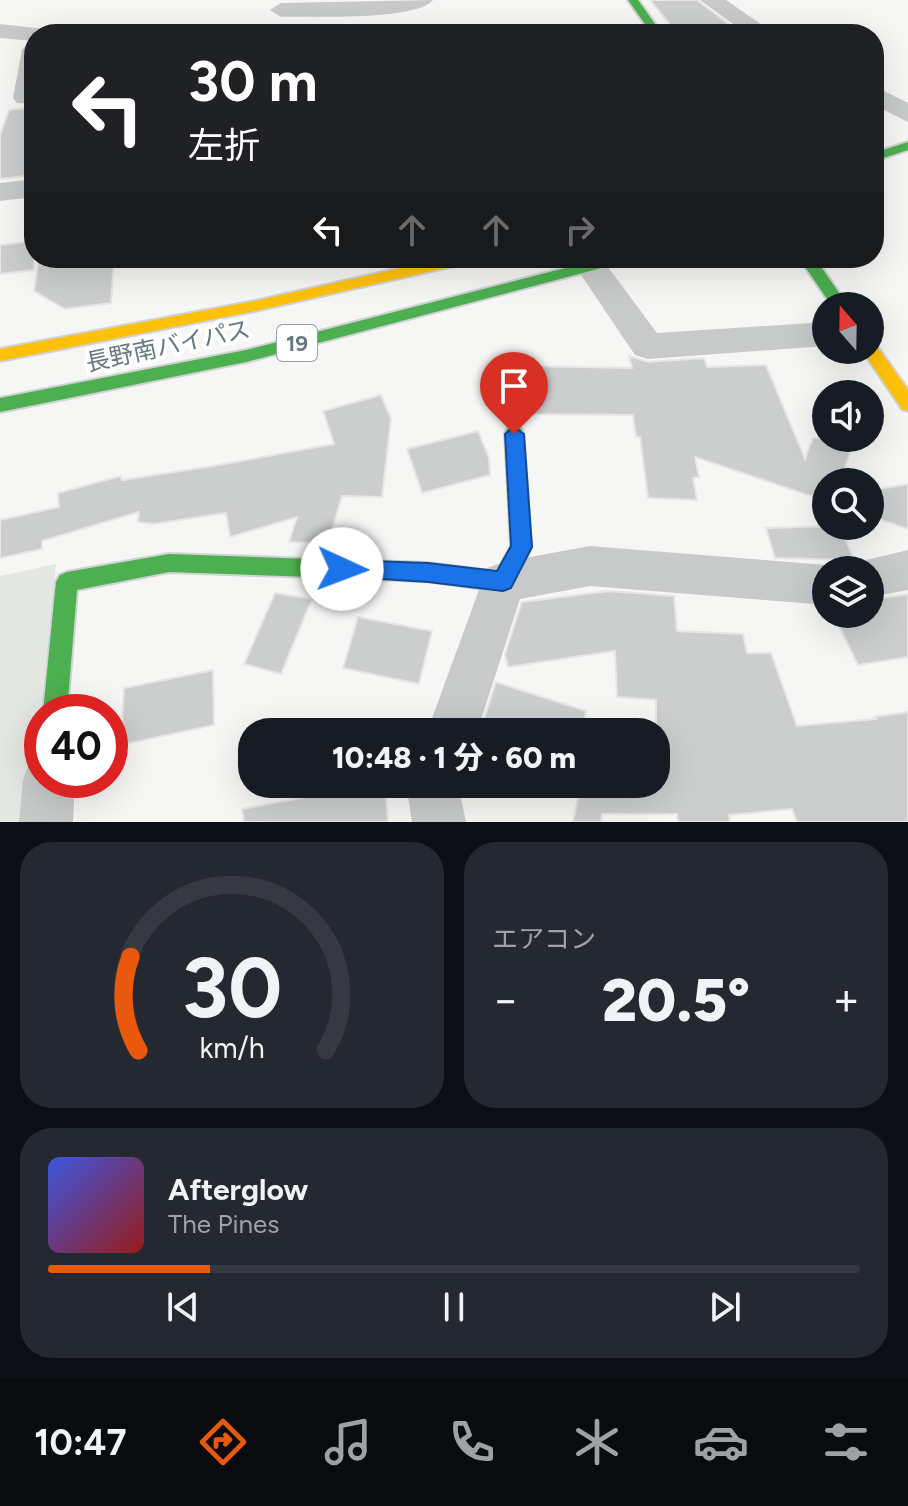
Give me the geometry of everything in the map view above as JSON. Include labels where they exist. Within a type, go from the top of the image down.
[{"type":"main road","points":[[633,0],[650,24]]},
{"type":"main road","points":[[884,154],[908,146]]},
{"type":"main road","name":"長野南バイパス","points":[[0,355],[255,306],[423,268]]},
{"type":"main road","name":"長野南バイパス","points":[[0,405],[246,356],[584,268]]},
{"type":"main road","points":[[814,268],[830,292]]},
{"type":"main road","points":[[880,364],[908,404]]},
{"type":"main road","points":[[57,694],[67,582],[169,563],[428,572],[503,582],[521,547],[514,434]]},
{"type":"street","points":[[283,5],[407,7],[422,0]]},
{"type":"street","points":[[711,0],[748,24]]},
{"type":"street","points":[[0,31],[24,33]]},
{"type":"street","points":[[0,102],[24,99]]},
{"type":"street","points":[[884,100],[908,114]]},
{"type":"street","points":[[0,192],[24,189]]},
{"type":"street","points":[[610,268],[648,346],[812,335]]},
{"type":"street","points":[[457,718],[503,582],[590,566],[812,584]]},
{"type":"street","points":[[884,574],[908,570]]},
{"type":"street","points":[[46,822],[48,798]]},
{"type":"street","points":[[435,798],[439,822]]},
{"type":"shaded area","points":[[56,564],[42,694],[24,694],[24,798],[32,798],[29,822],[0,822],[0,576]]},
{"type":"building","points":[[650,0],[697,0],[728,24],[670,24]]},
{"type":"building","points":[[24,108],[24,176],[0,179],[0,135],[9,110]]},
{"type":"building","points":[[24,242],[24,268],[34,270],[0,274],[0,245]]},
{"type":"building","points":[[37,268],[113,268],[111,303],[65,309],[34,291]]},
{"type":"building","points":[[629,356],[648,362],[704,358],[707,367],[766,365],[805,459],[812,441],[812,452],[850,452],[845,467],[848,468],[812,468],[812,496],[695,457],[699,477],[693,478],[697,500],[648,498],[640,437],[636,437],[633,415],[525,414],[524,366],[632,368]]},
{"type":"building","points":[[381,395],[391,419],[382,497],[342,496],[328,543],[289,542],[297,517],[230,537],[226,513],[153,524],[138,522],[139,512],[42,541],[42,549],[0,558],[0,520],[59,507],[58,493],[121,476],[122,480],[334,444],[323,411]]},
{"type":"building","points":[[478,431],[489,458],[490,475],[422,493],[407,449]]},
{"type":"building","points":[[908,484],[908,529],[884,521],[884,488]]},
{"type":"building","points":[[812,527],[812,540],[846,540],[852,556],[775,558],[766,528]]},
{"type":"building","points":[[609,591],[674,596],[677,631],[743,634],[747,653],[771,653],[797,726],[876,719],[874,717],[908,712],[908,822],[797,822],[792,809],[729,815],[730,822],[678,822],[677,814],[602,814],[601,822],[573,822],[578,798],[670,798],[670,718],[656,718],[656,700],[617,697],[615,651],[508,667],[505,654],[522,602]]},
{"type":"building","points":[[275,593],[312,599],[281,674],[244,664]]},
{"type":"building","points":[[908,594],[908,657],[858,665],[840,628],[884,628],[884,598]]},
{"type":"building","points":[[358,617],[432,631],[419,684],[343,668]]},
{"type":"building","points":[[213,670],[214,725],[128,743],[128,694],[124,694],[124,688]]},
{"type":"building","points":[[496,682],[586,711],[584,718],[484,718]]},
{"type":"building","points":[[301,798],[386,798],[388,822],[244,822],[242,809]]},
{"type":"traffic: fast","points":[[633,0],[650,24]]},
{"type":"traffic: fast","points":[[884,154],[908,146]]},
{"type":"traffic: fast","points":[[0,405],[246,356],[585,268]]},
{"type":"traffic: fast","points":[[814,268],[830,292]]},
{"type":"traffic: fast","points":[[57,694],[67,582],[169,563],[428,572],[503,582],[521,547],[514,434]]},
{"type":"traffic: slow","points":[[0,355],[255,306],[423,268]]},
{"type":"traffic: slow","points":[[880,364],[908,404]]},
{"type":"route","points":[[342,569],[428,572],[503,582],[521,547],[514,434]]}]
